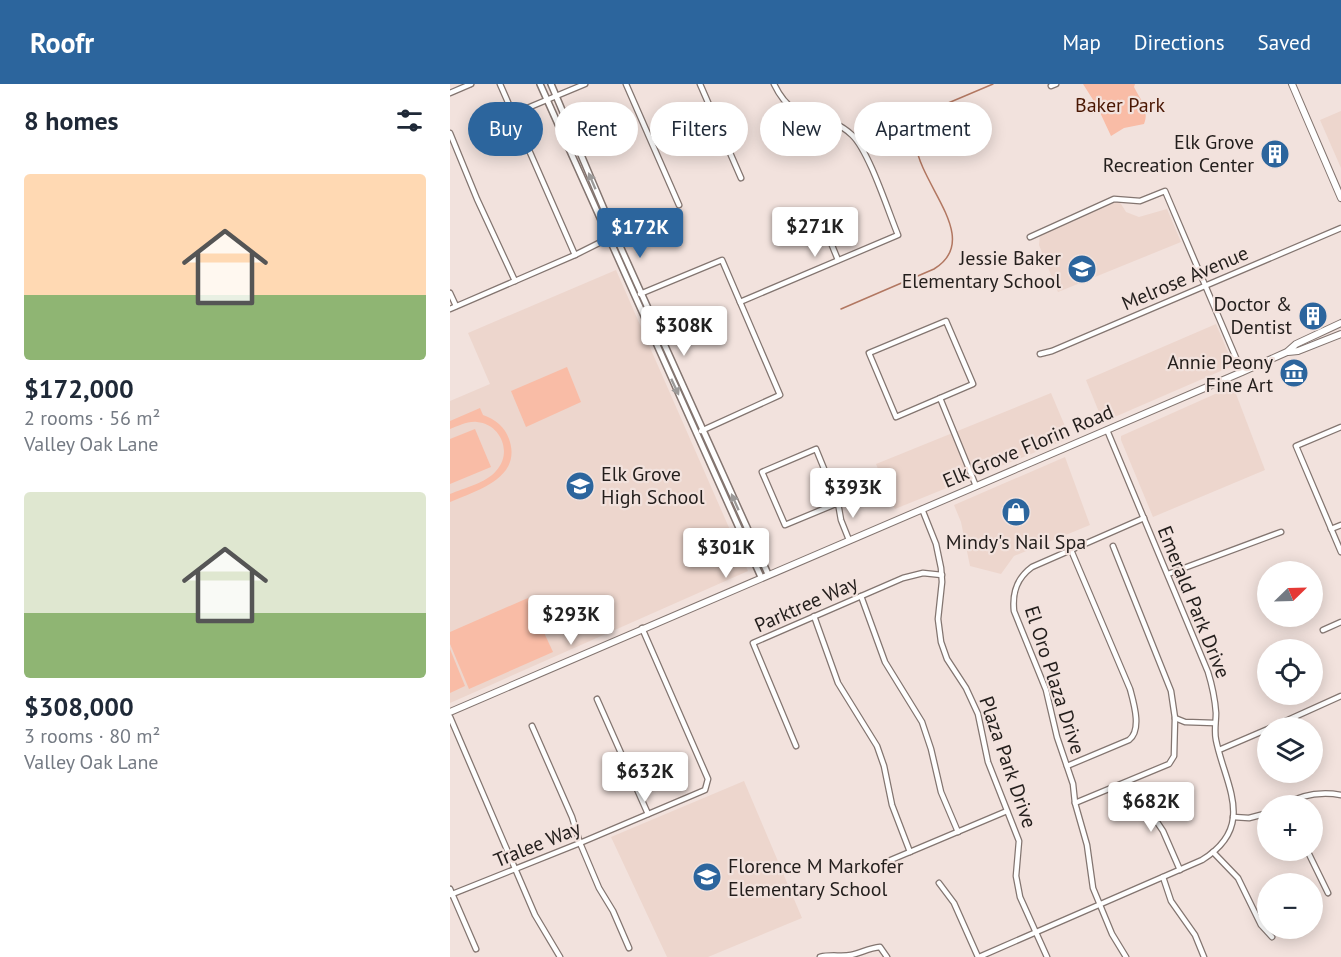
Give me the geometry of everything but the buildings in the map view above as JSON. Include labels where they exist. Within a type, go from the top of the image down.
[{"type":"main road","points":[[1292,84],[1341,198]]},
{"type":"main road","name":"Elk Grove Florin Road","points":[[450,712],[1242,372],[1287,352],[1296,344],[1341,323]]},
{"type":"main road","name":"Elk Grove Florin Road","points":[[1287,352],[1298,351],[1341,334]]},
{"type":"street","points":[[450,93],[471,84]]},
{"type":"street","points":[[500,84],[508,102]]},
{"type":"street","points":[[540,84],[634,297],[764,576]]},
{"type":"street","points":[[551,84],[615,235],[703,430],[764,576]]},
{"type":"street","points":[[542,102],[585,84]]},
{"type":"street","points":[[627,84],[679,205]]},
{"type":"street","points":[[700,84],[741,178]]},
{"type":"street","points":[[774,84],[785,102]]},
{"type":"street","points":[[740,302],[898,235],[858,142],[842,127]]},
{"type":"street","points":[[450,133],[477,199],[515,281]]},
{"type":"street","points":[[531,156],[575,255]]},
{"type":"street","points":[[1030,237],[1114,199],[1140,201],[1165,191],[1242,372]]},
{"type":"street","points":[[816,224],[829,238],[838,260]]},
{"type":"street","name":"Melrose Avenue","points":[[1040,354],[1052,351],[1341,228]]},
{"type":"street","points":[[450,309],[575,255],[615,235]]},
{"type":"street","points":[[634,297],[722,260],[780,395],[697,433]]},
{"type":"street","points":[[450,293],[456,306]]},
{"type":"street","points":[[946,321],[973,384],[940,398],[896,417],[869,354],[946,321]]},
{"type":"street","points":[[940,398],[976,486]]},
{"type":"street","points":[[1341,427],[1296,446],[1341,552]]},
{"type":"street","name":"Emerald Park Drive","points":[[1107,430],[1208,672],[1215,700],[1216,741],[1232,792],[1233,817]]},
{"type":"street","points":[[838,503],[785,525],[762,472],[816,449],[838,503],[841,520],[849,540]]},
{"type":"street","name":"Plaza Park Drive","points":[[922,509],[936,544],[942,575],[938,619],[940,642],[947,659],[973,701],[988,762],[1019,841],[1016,868],[1018,890],[1047,957]]},
{"type":"street","name":"El Oro Plaza Drive","points":[[1126,957],[1112,934],[1091,881],[1087,845],[1075,803],[1073,784],[1057,737],[1046,690],[1014,610],[1013,598],[1016,586],[1027,571],[1144,518]]},
{"type":"street","points":[[1331,529],[1341,525]]},
{"type":"street","points":[[1168,574],[1281,532]]},
{"type":"street","points":[[1075,803],[1171,763],[1174,756],[1175,718],[1171,691],[1113,546]]},
{"type":"street","points":[[1067,766],[1129,740],[1134,735],[1136,727],[1130,689],[1071,550]]},
{"type":"street","name":"Parktree Way","points":[[796,746],[753,643],[910,576],[929,573],[942,575]]},
{"type":"street","points":[[861,596],[885,662],[922,722],[941,792],[958,832]]},
{"type":"street","points":[[814,616],[838,683],[877,746],[884,766],[892,806],[910,852]]},
{"type":"street","points":[[1323,630],[1341,622]]},
{"type":"street","name":"Tralee Way","points":[[451,893],[580,843],[705,790],[708,779],[642,628]]},
{"type":"street","points":[[1294,717],[1341,696]]},
{"type":"street","points":[[597,699],[648,814]]},
{"type":"street","points":[[450,717],[535,915],[553,941],[560,957]]},
{"type":"street","points":[[1175,718],[1185,722],[1215,723]]},
{"type":"street","points":[[532,726],[572,817],[599,888],[613,911],[629,948]]},
{"type":"street","points":[[1219,750],[1257,733]]},
{"type":"street","points":[[1145,792],[1149,810],[1163,831],[1180,870]]},
{"type":"street","points":[[1307,795],[1341,795]]},
{"type":"street","points":[[886,862],[1007,811]]},
{"type":"street","points":[[939,883],[954,903],[978,957],[1202,860],[1213,852],[1226,835],[1233,817],[1257,816]]},
{"type":"street","points":[[1213,852],[1229,866],[1238,878],[1257,917]]},
{"type":"street","points":[[1312,861],[1328,893]]},
{"type":"street","points":[[1163,877],[1171,901],[1195,935],[1204,957]]},
{"type":"street","points":[[451,893],[476,949]]},
{"type":"street","points":[[820,957],[849,956],[871,947],[880,947],[887,957]]},
{"type":"shaded area","points":[[1341,111],[1341,168],[1320,120]]},
{"type":"shaded area","name":"Jessie Baker Elementary School","points":[[1118,199],[1126,212],[1139,217],[1167,209],[1181,242],[1058,292],[1039,245],[1040,234]]},
{"type":"shaded area","name":"Elk Grove High School","points":[[616,270],[748,571],[450,703],[450,401],[490,384],[468,333]]},
{"type":"shaded area","points":[[1216,324],[1232,362],[1230,367],[1103,422],[1086,380]]},
{"type":"shaded area","points":[[1233,386],[1265,470],[1153,517],[1121,436]]},
{"type":"shaded area","points":[[1051,393],[1070,438],[895,509],[876,464]]},
{"type":"shaded area","points":[[1065,457],[1090,525],[1014,556],[1001,574],[970,566],[961,522],[954,505]]},
{"type":"shaded area","name":"Florence M Markofer Elementary School","points":[[744,781],[802,918],[708,957],[667,957],[611,837]]},
{"type":"green space","name":"Baker Park","points":[[1083,84],[1135,84],[1134,87],[1145,109],[1144,124],[1124,128],[1111,136],[1097,106]]},
{"type":"green space","points":[[567,367],[581,402],[526,427],[511,391]]},
{"type":"green space","points":[[480,408],[483,415],[499,424],[505,431],[512,452],[509,464],[503,473],[484,488],[450,502],[450,494],[481,482],[492,475],[504,456],[502,440],[492,428],[485,424],[470,422],[450,429],[450,421]]},
{"type":"green space","points":[[475,429],[491,467],[450,484],[450,439]]},
{"type":"green space","points":[[528,598],[553,652],[469,689],[450,644],[450,632]]},
{"type":"green space","points":[[450,649],[465,686],[450,693]]},
{"type":"waterway","points":[[841,309],[934,269],[950,253],[952,233],[916,146],[918,126],[934,109],[993,84]]},
{"type":"place","name":"Elk Grove Recreation Center","points":[[1275,154]]},
{"type":"place","name":"Jessie Baker Elementary School","points":[[1082,269]]},
{"type":"place","name":"Doctor & Dentist","points":[[1313,316]]},
{"type":"place","name":"Annie Peony Fine Art","points":[[1294,373]]},
{"type":"place","name":"Elk Grove High School","points":[[580,486]]},
{"type":"place","name":"Mindy's Nail Spa","points":[[1016,512]]},
{"type":"place","name":"Florence M Markofer Elementary School","points":[[707,877]]}]
